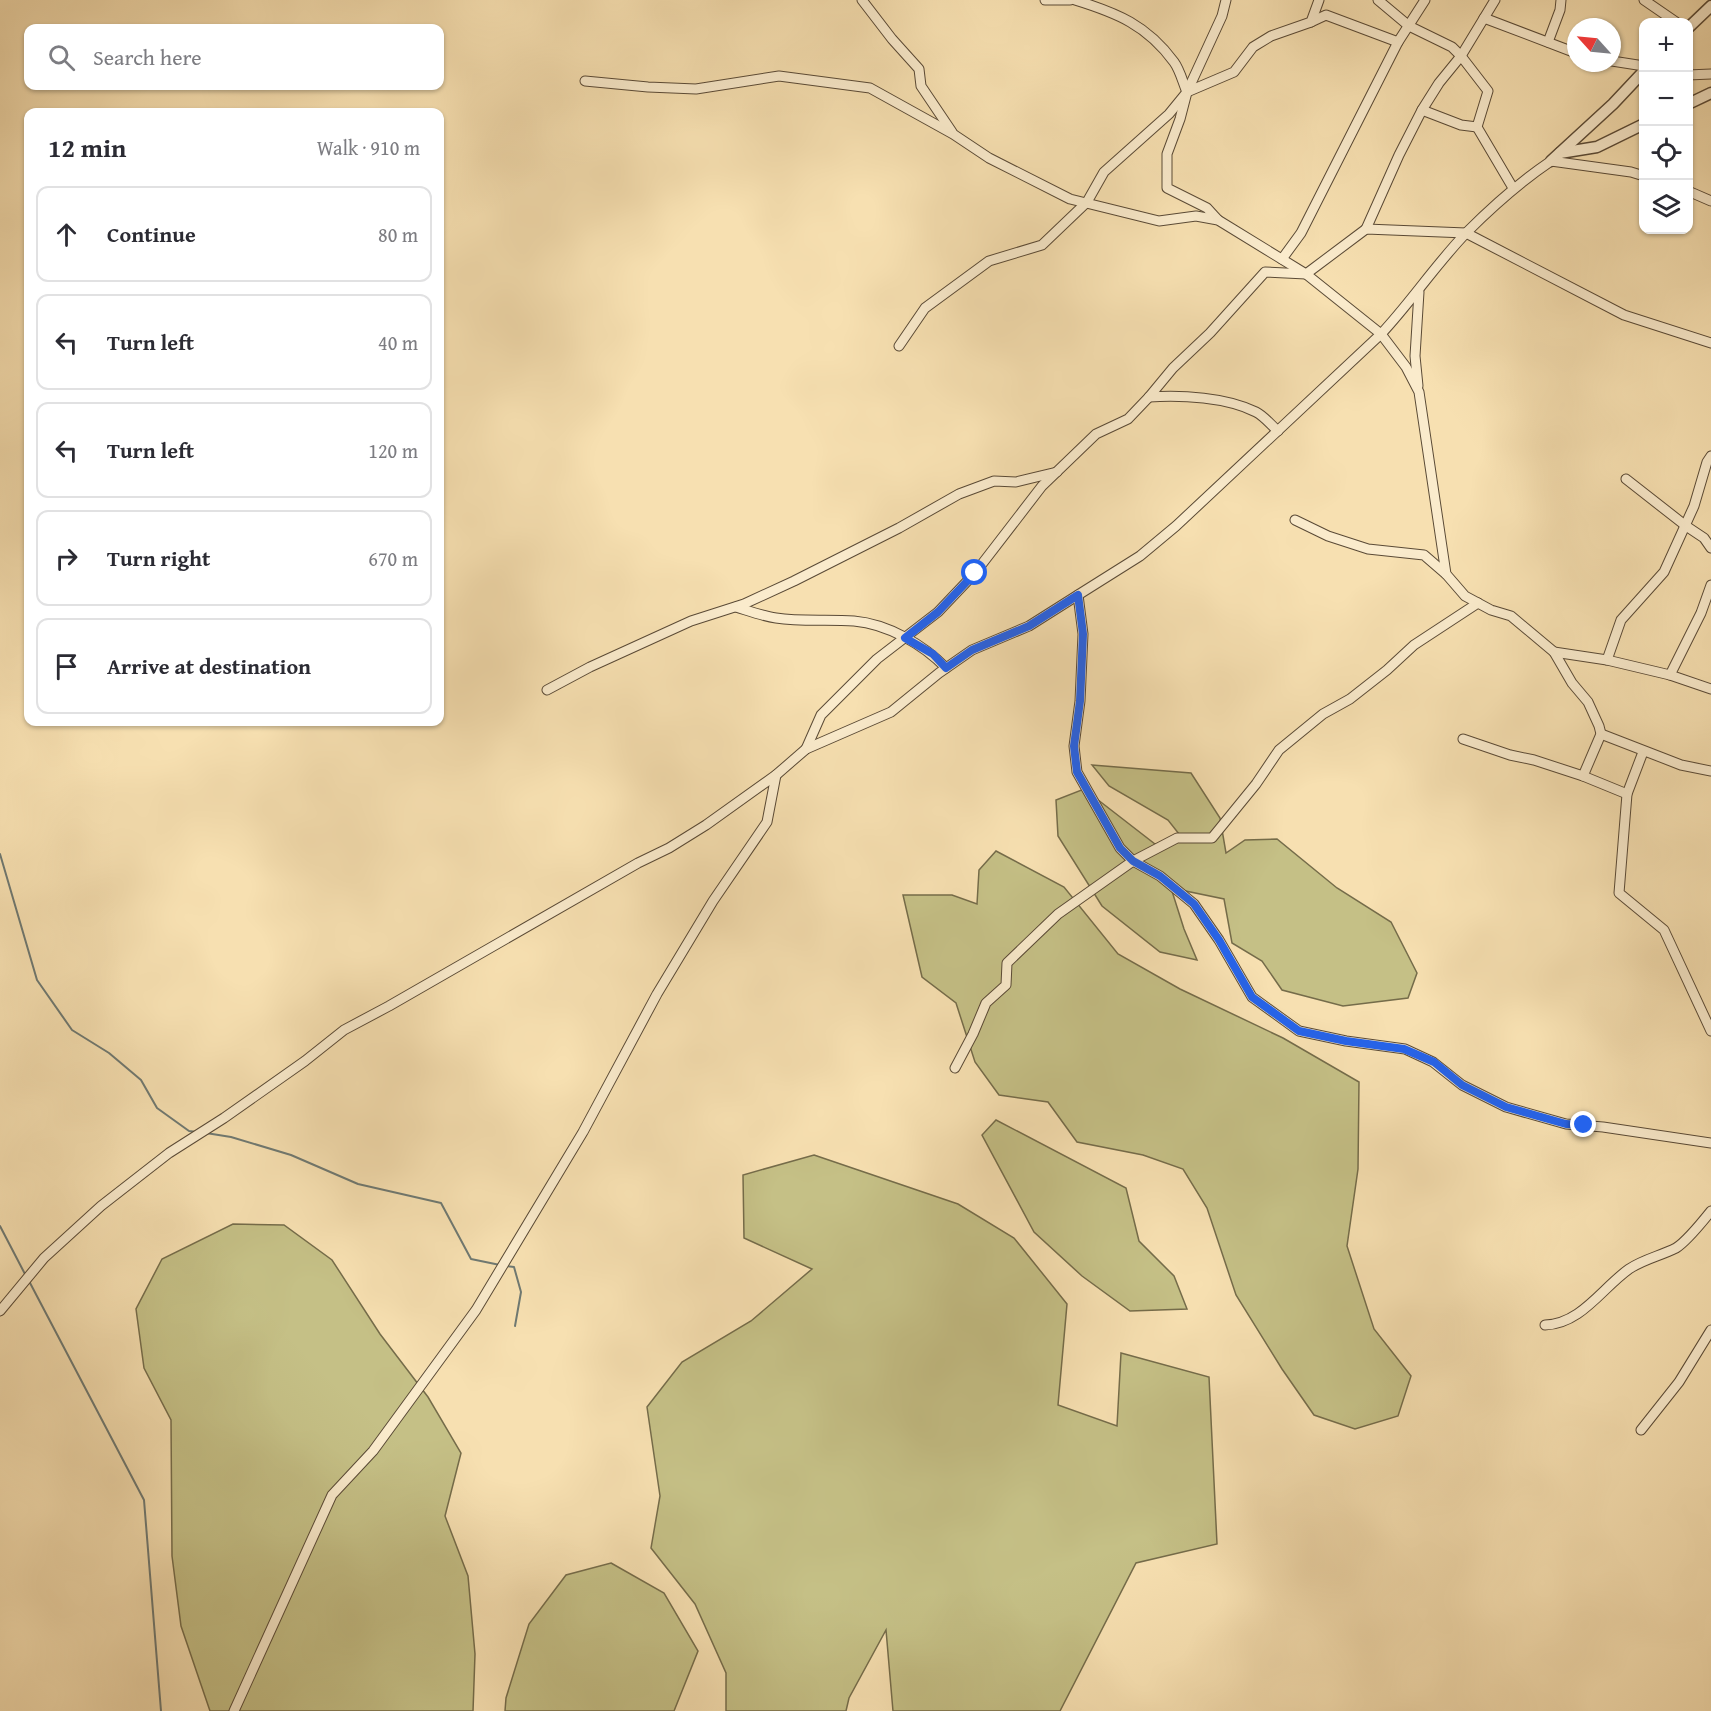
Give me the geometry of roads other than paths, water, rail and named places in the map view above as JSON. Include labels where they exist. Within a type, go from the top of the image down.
[{"type":"street","points":[[862,0],[919,69],[921,86],[953,134]]},
{"type":"street","points":[[1046,0],[1070,0]]},
{"type":"street","points":[[1075,0],[1115,12],[1145,31],[1174,63],[1187,92]]},
{"type":"street","points":[[1226,0],[1222,16],[1187,92],[1167,154],[1167,188],[1207,208],[1218,220],[1306,274],[1381,334],[1406,367],[1419,392]]},
{"type":"street","points":[[1311,22],[1319,0]]},
{"type":"street","points":[[1378,0],[1409,26],[1452,47],[1488,91],[1477,127],[1513,188]]},
{"type":"street","points":[[1282,259],[1301,234],[1398,42],[1425,0]]},
{"type":"street","points":[[806,749],[821,715],[877,659],[938,612],[975,573],[1042,486],[1096,434],[1128,419],[1173,368],[1210,333],[1265,272],[1306,274],[1366,229],[1422,110],[1439,83],[1461,56],[1495,0]]},
{"type":"street","points":[[1548,42],[1560,10],[1561,0]]},
{"type":"street","points":[[1648,1],[1671,18]]},
{"type":"street","points":[[1693,24],[1711,6]]},
{"type":"street","points":[[899,346],[925,308],[989,261],[1042,245],[1087,202],[1104,172],[1169,114],[1187,92],[1234,72],[1253,47],[1271,36],[1326,15],[1398,42]]},
{"type":"street","points":[[1484,18],[1567,49]]},
{"type":"street","points":[[1621,62],[1639,65]]},
{"type":"street","points":[[0,1311],[44,1258],[101,1206],[169,1152],[224,1118],[305,1061],[344,1030],[638,863],[669,848],[706,825],[776,775],[806,749],[891,712],[972,650],[1029,626],[1140,556],[1176,526],[1381,334],[1466,233],[1513,188],[1555,157],[1613,104],[1643,72]]},
{"type":"street","points":[[1693,75],[1711,74]]},
{"type":"street","points":[[585,81],[696,89],[779,76],[870,88],[953,134],[989,158],[1070,199],[1159,221],[1196,216],[1218,220]]},
{"type":"street","points":[[1693,102],[1711,93]]},
{"type":"street","points":[[1422,110],[1461,124],[1477,127]]},
{"type":"street","points":[[1555,157],[1597,147],[1640,126]]},
{"type":"street","points":[[1555,157],[1639,174]]},
{"type":"street","points":[[1693,193],[1711,201]]},
{"type":"street","points":[[1366,229],[1466,233],[1624,315],[1711,343]]},
{"type":"street","points":[[1419,291],[1415,356],[1446,574]]},
{"type":"street","points":[[1149,397],[1208,398],[1258,413],[1278,431]]},
{"type":"street","points":[[1607,660],[1621,620],[1664,572],[1686,526],[1711,456]]},
{"type":"street","points":[[547,690],[590,667],[691,621],[735,607],[794,581],[899,528],[958,495],[994,481],[1016,482],[1057,472]]},
{"type":"street","points":[[1626,479],[1704,538],[1711,548]]},
{"type":"street","points":[[1295,520],[1328,536],[1368,549],[1424,555],[1466,596],[1491,610],[1511,616],[1554,652],[1572,682],[1588,702],[1601,734],[1583,776]]},
{"type":"street","points":[[1670,675],[1701,613],[1711,585]]},
{"type":"street","points":[[1078,595],[1083,634],[1080,701],[1074,746],[1077,772],[1120,848],[1133,861],[1160,876],[1194,904],[1219,940],[1252,997],[1299,1031],[1346,1041],[1404,1049],[1434,1062],[1462,1085],[1506,1107],[1566,1124],[1603,1126],[1711,1143]]},
{"type":"street","points":[[955,1068],[986,1004],[1006,985],[1007,963],[1058,914],[1133,861],[1178,838],[1212,837],[1256,784],[1278,750],[1323,714],[1360,692],[1414,645],[1478,603]]},
{"type":"street","points":[[735,607],[774,618],[856,621],[882,628],[933,654],[946,668]]},
{"type":"street","points":[[1554,652],[1607,660],[1670,675],[1711,689]]},
{"type":"street","points":[[1601,734],[1681,765],[1710,770]]},
{"type":"street","points":[[1463,739],[1583,776],[1627,794]]},
{"type":"street","points":[[1643,752],[1627,794],[1619,893],[1664,930],[1711,1031]]},
{"type":"street","points":[[234,1711],[332,1495],[373,1451],[476,1310],[583,1131],[657,994],[766,822],[776,775]]},
{"type":"street","points":[[1545,1325],[1554,1325],[1576,1315],[1628,1269],[1650,1257],[1677,1247],[1711,1210]]},
{"type":"street","points":[[1641,1430],[1679,1382],[1711,1330]]},
{"type":"waterway","points":[[0,854],[37,980],[72,1030],[109,1053],[141,1080],[157,1108],[189,1131],[197,1132]]},
{"type":"waterway","points":[[206,1133],[231,1137],[291,1155],[358,1184],[441,1203],[471,1259],[500,1265]]},
{"type":"waterway","points":[[0,1226],[26,1276]]},
{"type":"waterway","points":[[506,1266],[514,1267],[521,1292],[515,1326]]},
{"type":"waterway","points":[[29,1281],[144,1500],[161,1711]]}]
